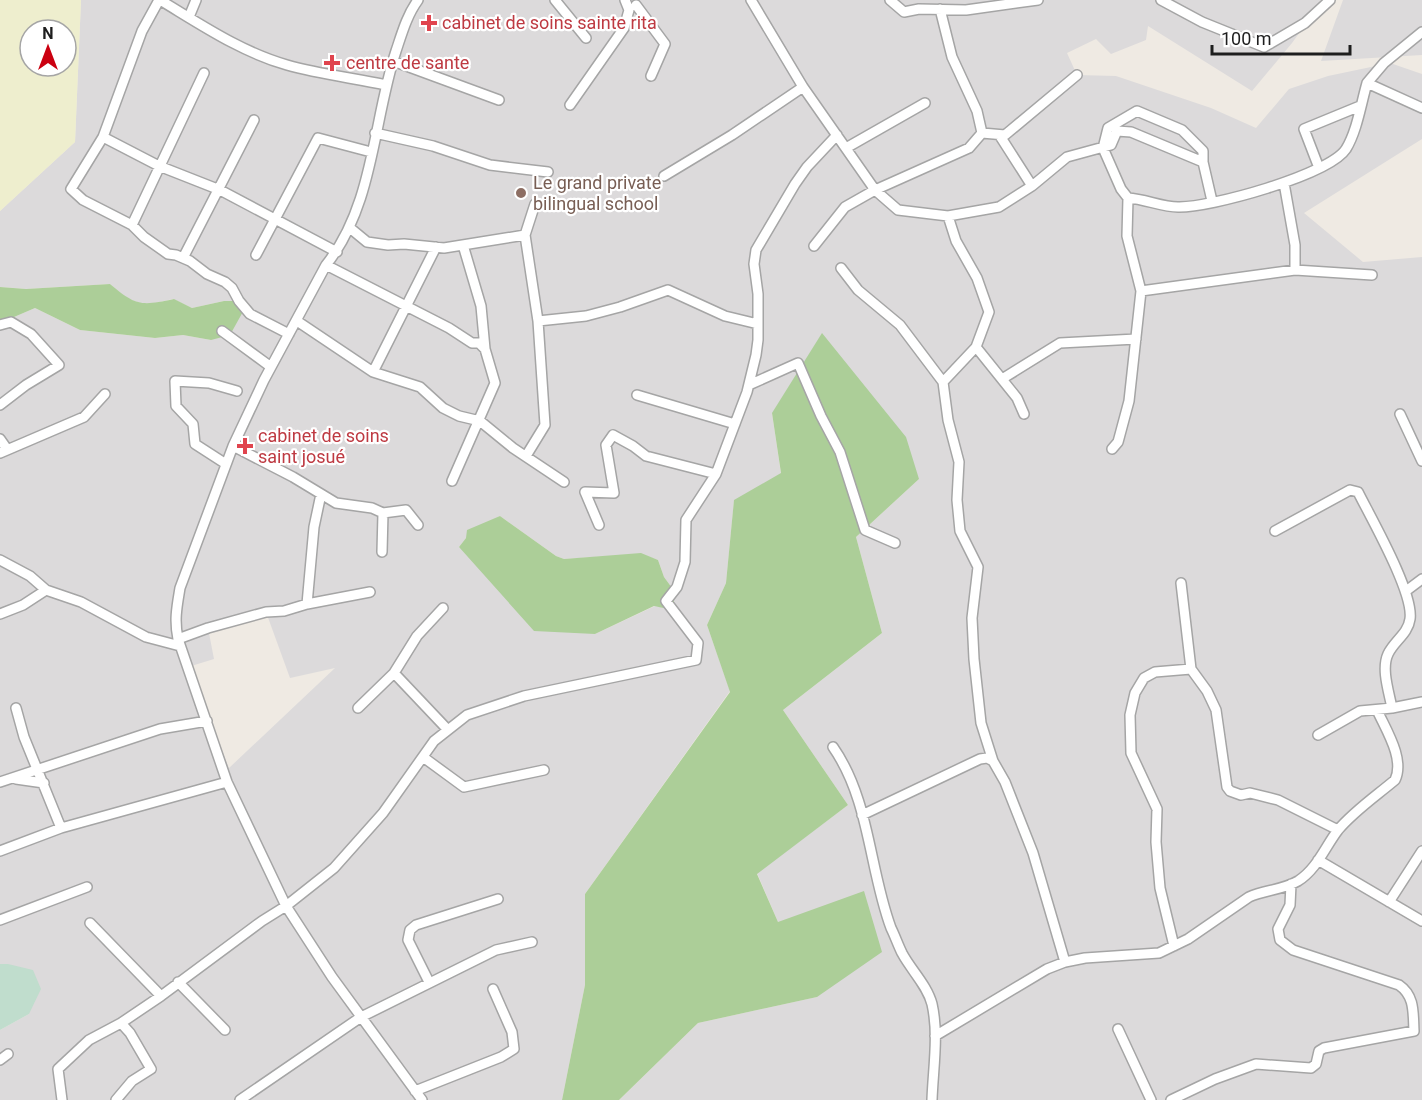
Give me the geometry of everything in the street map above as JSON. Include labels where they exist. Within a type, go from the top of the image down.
[{"type":"street","points":[[289,334],[250,314],[232,288],[225,282],[207,274],[190,261],[168,254],[144,237],[132,225],[83,200],[71,189],[103,137],[142,31],[159,0],[234,44],[287,65],[386,85]]},
{"type":"street","points":[[189,17],[196,0]]},
{"type":"street","points":[[418,0],[405,26],[393,61],[367,173],[350,228],[337,252],[326,265],[271,367],[233,446],[180,588],[175,611],[179,642],[226,782],[286,906],[332,977],[422,1100]]},
{"type":"street","points":[[555,0],[586,38]]},
{"type":"street","points":[[625,0],[636,5],[665,44],[651,76]]},
{"type":"street","points":[[751,0],[802,87],[875,190],[898,210],[948,216],[999,207],[1032,186],[1067,157],[1111,145],[1117,132],[1131,132],[1203,162]]},
{"type":"street","points":[[890,0],[903,12],[940,9],[966,10],[1038,0]]},
{"type":"street","points":[[1161,0],[1202,22],[1264,47],[1305,23],[1330,0]]},
{"type":"street","points":[[570,105],[624,28],[636,5]]},
{"type":"street","points":[[940,9],[952,57],[977,111],[982,133]]},
{"type":"street","points":[[1212,201],[1203,162],[1203,151],[1182,130],[1137,111],[1108,128],[1103,148],[1121,189],[1128,198],[1177,208],[1240,196],[1284,183],[1319,168],[1345,151],[1353,133],[1366,83],[1384,63],[1422,32]]},
{"type":"street","points":[[393,61],[499,100]]},
{"type":"street","points":[[132,225],[204,73]]},
{"type":"street","points":[[982,133],[1000,136],[1012,130],[1077,75]]},
{"type":"street","points":[[1366,83],[1422,108]]},
{"type":"street","points":[[664,176],[732,135],[802,87]]},
{"type":"street","points":[[846,148],[925,103]]},
{"type":"street","points":[[1319,168],[1304,129],[1360,106]]},
{"type":"street","points":[[183,258],[254,120]]},
{"type":"street","points":[[814,246],[845,207],[875,190],[969,148],[982,133]]},
{"type":"street","points":[[375,134],[433,146],[490,165],[548,172]]},
{"type":"street","points":[[62,1100],[58,1070],[88,1040],[121,1023],[161,996],[262,921],[286,906],[334,868],[383,813],[434,741],[467,715],[525,696],[696,660],[698,644],[666,601],[677,587],[685,562],[686,520],[716,474],[749,385],[758,340],[758,294],[754,264],[756,250],[795,184],[807,167],[837,135]]},
{"type":"street","points":[[1000,136],[1032,186]]},
{"type":"street","points":[[103,137],[159,166],[220,190],[337,252]]},
{"type":"street","points":[[256,255],[318,138],[371,152]]},
{"type":"street","points":[[1284,183],[1295,245],[1295,270]]},
{"type":"street","points":[[1112,449],[1118,442],[1129,401],[1141,291],[1126,237],[1128,198]]},
{"type":"street","points":[[526,456],[545,425],[538,321],[525,235],[535,204]]},
{"type":"street","points":[[943,382],[976,347],[989,312],[977,278],[956,241],[948,216]]},
{"type":"street","points":[[350,228],[367,242],[436,247],[525,235]]},
{"type":"street","points":[[452,481],[495,383],[485,349],[481,306],[463,245]]},
{"type":"street","points":[[373,372],[436,247]]},
{"type":"street","points":[[326,265],[448,328],[472,343],[479,343],[485,349]]},
{"type":"street","points":[[841,268],[858,290],[900,325],[943,382],[948,420],[959,462],[957,500],[960,531],[978,567],[972,618],[981,723],[993,761],[1005,782],[1033,853],[1065,962]]},
{"type":"street","points":[[1141,291],[1295,270],[1372,275]]},
{"type":"street","points":[[538,321],[586,316],[668,290],[725,316],[758,324]]},
{"type":"street","points":[[297,321],[373,372],[420,387],[442,408],[459,416],[480,421],[564,482]]},
{"type":"street","points":[[0,325],[11,322],[31,334],[59,364],[0,405]]},
{"type":"street","points":[[222,331],[271,367]]},
{"type":"street","points":[[1002,379],[1060,343],[1136,339]]},
{"type":"street","points":[[976,347],[1017,399],[1024,414]]},
{"type":"street","points":[[749,385],[798,363],[821,416],[840,452],[865,530],[895,543]]},
{"type":"street","points":[[226,464],[195,444],[193,424],[176,406],[175,381],[210,383],[237,391]]},
{"type":"street","points":[[0,439],[4,451],[84,417],[105,394]]},
{"type":"street","points":[[637,394],[735,424]]},
{"type":"street","points":[[1400,414],[1422,461]]},
{"type":"street","points":[[599,525],[585,492],[614,493],[606,445],[613,435],[646,456],[716,474]]},
{"type":"street","points":[[233,446],[293,477],[336,503],[372,508],[383,513],[406,510],[418,525]]},
{"type":"street","points":[[1275,531],[1350,490],[1358,492],[1406,591],[1411,614],[1409,625],[1388,654],[1386,662],[1392,708]]},
{"type":"street","points":[[307,604],[314,532],[321,494]]},
{"type":"street","points":[[382,552],[383,513]]},
{"type":"street","points":[[0,560],[30,576],[46,590],[81,602],[146,637],[179,642],[208,628],[266,612],[284,611],[307,604],[370,592]]},
{"type":"street","points":[[1406,591],[1422,579]]},
{"type":"street","points":[[1181,583],[1191,669],[1207,691],[1216,710],[1225,782],[1230,791],[1241,795],[1250,792],[1278,800],[1338,830]]},
{"type":"street","points":[[0,614],[23,605],[46,590]]},
{"type":"street","points":[[358,708],[394,673],[417,636],[442,608]]},
{"type":"street","points":[[1174,946],[1159,876],[1156,843],[1157,809],[1131,753],[1130,715],[1135,693],[1144,678],[1155,672],[1191,669]]},
{"type":"street","points":[[394,673],[448,730]]},
{"type":"street","points":[[1318,735],[1360,711],[1422,702]]},
{"type":"street","points":[[16,708],[24,737],[61,828]]},
{"type":"street","points":[[934,1036],[1047,969],[1065,962],[1104,956],[1152,954],[1188,939],[1249,897],[1291,884],[1303,877],[1318,860],[1338,830],[1395,780],[1398,773],[1397,758],[1377,710]]},
{"type":"street","points":[[0,784],[38,769],[160,729],[207,721]]},
{"type":"street","points":[[833,747],[846,769],[862,814],[880,893],[891,926],[902,953],[931,1002],[934,1036],[932,1100]]},
{"type":"street","points":[[423,757],[464,788],[544,770]]},
{"type":"street","points":[[862,814],[980,759],[987,758],[993,761]]},
{"type":"street","points":[[0,784],[19,778],[44,783]]},
{"type":"street","points":[[0,851],[61,828],[226,782]]},
{"type":"street","points":[[1389,902],[1422,851]]},
{"type":"street","points":[[1318,860],[1422,921]]},
{"type":"street","points":[[1171,1100],[1215,1079],[1256,1064],[1311,1068],[1316,1064],[1319,1051],[1324,1048],[1414,1031],[1412,1000],[1407,991],[1399,985],[1293,950],[1280,940],[1278,929],[1287,913],[1291,884]]},
{"type":"street","points":[[0,920],[87,886]]},
{"type":"street","points":[[429,982],[408,940],[410,930],[416,925],[498,898]]},
{"type":"street","points":[[90,923],[161,996]]},
{"type":"street","points":[[240,1100],[361,1017],[496,950],[532,942]]},
{"type":"street","points":[[178,982],[225,1030]]},
{"type":"street","points":[[415,1090],[501,1057],[514,1048],[512,1032],[493,989]]},
{"type":"street","points":[[116,1100],[132,1081],[152,1070],[130,1033],[121,1023]]},
{"type":"street","points":[[1118,1029],[1151,1100]]},
{"type":"shaded area","points":[[81,0],[1323,0],[1292,43],[1252,91],[1148,26],[1146,40],[1111,54],[1096,39],[1067,53],[1077,75],[1116,76],[1211,108],[1256,128],[1289,89],[1328,76],[1390,63],[1422,74],[1422,139],[1304,213],[1363,262],[1422,257],[1422,1100],[619,1100],[698,1023],[817,997],[778,922],[757,873],[848,805],[783,710],[882,633],[856,537],[919,479],[772,413],[781,474],[734,501],[726,583],[707,625],[730,691],[585,894],[585,985],[562,1100],[0,1100],[0,1030],[29,1014],[8,964],[0,964],[0,323],[35,308],[80,330],[155,338],[183,335],[211,340],[224,301],[192,308],[173,299],[147,305],[127,299],[110,284],[26,289],[0,287],[0,211],[75,142]],"holes":[[[500,516],[556,556],[564,559],[641,554],[658,560],[664,577],[675,592],[672,609],[655,606],[595,634],[459,547],[466,538]],[[266,612],[290,678],[335,668],[229,768],[188,667],[214,659],[208,628]]]},
{"type":"shaded area","points":[[1343,0],[1422,0],[1422,55],[1321,61]]},
{"type":"green space","points":[[0,0],[81,0],[78,71],[78,18],[18,18],[18,78],[78,78],[75,142],[0,211]]},
{"type":"green space","points":[[110,284],[126,297],[139,302],[154,303],[174,299],[192,308],[224,301],[239,301],[245,308],[230,335],[211,340],[183,335],[155,338],[80,330],[35,308],[0,323],[0,287],[26,289]]},
{"type":"green space","points":[[822,333],[906,437],[919,479],[856,537],[882,633],[783,710],[848,805],[757,874],[778,922],[864,891],[882,952],[817,997],[698,1023],[619,1100],[562,1100],[585,985],[585,894],[730,692],[707,625],[726,583],[734,500],[781,473],[772,413]]},
{"type":"green space","points":[[500,516],[556,556],[564,559],[641,553],[658,560],[664,577],[675,592],[673,610],[654,606],[595,634],[534,631],[459,547],[466,538],[467,530]]},
{"type":"green space","points":[[0,964],[33,970],[41,989],[29,1014],[0,1030]]},
{"type":"place","name":"cabinet de soins sainte rita","points":[[429,23]]},
{"type":"place","name":"centre de sante","points":[[332,63]]},
{"type":"place","name":"Le grand private bilingual school","points":[[521,193]]},
{"type":"place","name":"cabinet de soins saint josué","points":[[245,446]]}]
